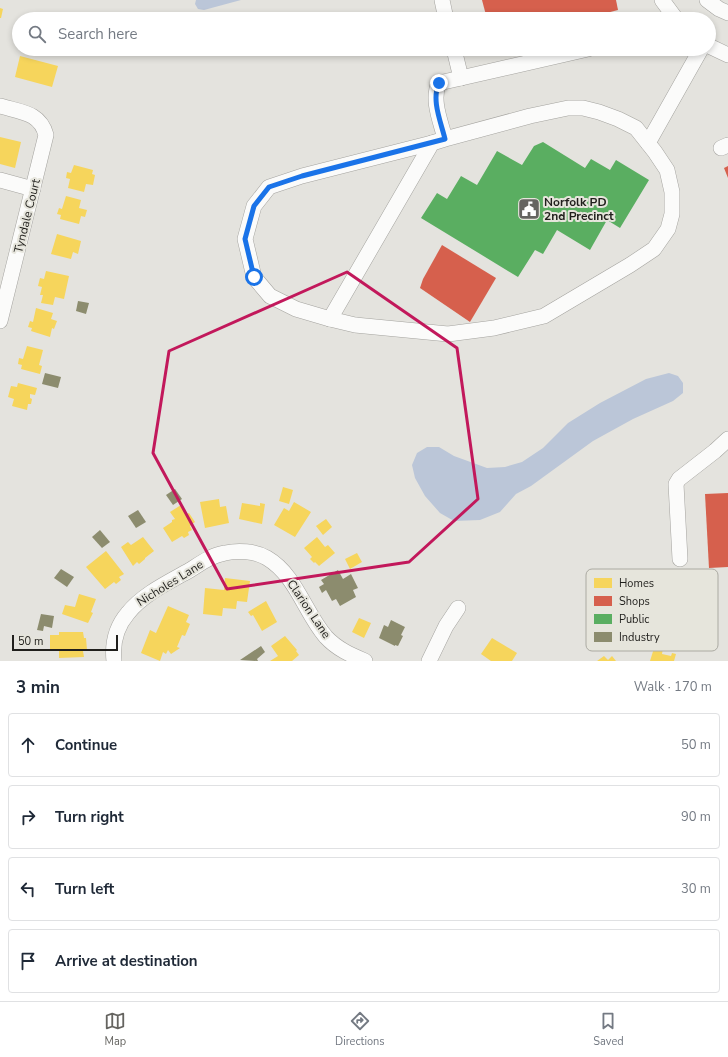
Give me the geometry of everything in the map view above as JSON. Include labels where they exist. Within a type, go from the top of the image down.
[{"type":"street","points":[[442,0],[445,12]]},
{"type":"street","points":[[662,0],[669,12]]},
{"type":"street","points":[[707,0],[719,9],[728,13]]},
{"type":"street","points":[[716,49],[728,55]]},
{"type":"street","points":[[456,56],[461,78]]},
{"type":"street","points":[[330,319],[438,141],[436,90],[439,83],[557,56]]},
{"type":"street","points":[[648,143],[697,56]]},
{"type":"street","name":"Tyndale Court","points":[[0,106],[32,115],[42,123],[46,135],[34,189],[0,321]]},
{"type":"street","points":[[568,108],[583,108],[612,117],[636,128],[667,170],[672,192],[672,214],[668,229],[654,249],[544,316],[494,328],[448,334],[355,325],[330,319],[296,309],[270,296],[254,277],[245,239],[254,206],[269,187],[302,176],[438,141],[530,116],[568,108]]},
{"type":"street","points":[[0,180],[34,189]]},
{"type":"street","points":[[680,559],[676,484],[679,478],[715,452],[728,439]]},
{"type":"street","name":"Nicholes Lane","points":[[113,656],[114,642],[119,627],[127,614],[138,602],[166,583],[214,556],[226,552],[241,551],[256,554]]},
{"type":"street","name":"Clarion Lane","points":[[256,554],[267,558],[280,569],[294,585],[311,615],[327,638],[338,648],[365,661]]},
{"type":"street","points":[[429,661],[446,626],[458,608]]},
{"type":"highlighted area","points":[[347,272],[457,348],[478,499],[409,562],[227,589],[153,453],[169,351]]},
{"type":"water","points":[[196,0],[241,0],[204,10],[198,9],[195,4]]},
{"type":"water","points":[[669,373],[678,376],[683,383],[683,393],[673,401],[633,419],[593,441],[531,486],[516,494],[500,512],[480,520],[454,521],[440,513],[425,496],[415,478],[412,465],[417,453],[427,447],[439,447],[454,456],[487,468],[505,467],[522,462],[543,448],[568,423],[600,403],[646,379]]},
{"type":"building: Homes","points":[[0,8],[3,9],[1,18],[0,18]]},
{"type":"building: Homes","points":[[20,56],[58,66],[52,87],[15,77]]},
{"type":"building: Homes","points":[[0,137],[21,142],[15,168],[0,164]]},
{"type":"building: Homes","points":[[74,165],[93,170],[92,174],[95,175],[93,185],[86,184],[84,192],[68,188],[70,179],[66,178],[67,172],[71,173]]},
{"type":"building: Homes","points":[[66,196],[81,200],[79,208],[87,210],[85,217],[81,216],[79,224],[60,219],[61,215],[57,214],[59,208],[62,209]]},
{"type":"building: Homes","points":[[57,234],[81,241],[78,254],[73,252],[71,259],[51,254]]},
{"type":"building: Homes","points":[[46,271],[69,276],[64,299],[55,297],[53,305],[41,303],[43,295],[40,295],[42,287],[38,286],[40,278],[44,279]]},
{"type":"building: Homes","points":[[36,308],[53,313],[51,319],[57,321],[54,329],[52,328],[50,337],[31,331],[32,328],[28,327],[30,321],[33,322]]},
{"type":"building: Homes","points":[[27,346],[43,350],[39,365],[42,366],[40,374],[21,369],[22,365],[18,364],[19,358],[23,359]]},
{"type":"building: Homes","points":[[18,383],[37,388],[35,395],[30,394],[30,398],[32,399],[31,404],[28,404],[27,410],[12,406],[14,399],[8,397],[11,386],[17,387]]},
{"type":"building: Homes","points":[[283,487],[293,490],[289,504],[279,501]]},
{"type":"building: Homes","points":[[219,499],[220,507],[226,506],[229,523],[205,528],[200,502]]},
{"type":"building: Homes","points":[[294,502],[311,512],[295,537],[274,525],[284,508],[289,511]]},
{"type":"building: Homes","points":[[242,503],[260,506],[260,503],[265,504],[262,524],[239,519]]},
{"type":"building: Homes","points":[[181,505],[195,522],[190,526],[192,530],[188,532],[189,535],[184,538],[182,536],[172,542],[163,528],[175,519],[170,512]]},
{"type":"building: Homes","points":[[326,519],[332,527],[323,535],[316,526]]},
{"type":"building: Homes","points":[[143,537],[154,551],[139,564],[137,562],[133,566],[121,547],[128,542],[131,545]]},
{"type":"building: Homes","points":[[317,537],[325,547],[328,545],[335,553],[319,566],[310,559],[312,557],[304,548]]},
{"type":"building: Homes","points":[[106,551],[124,574],[119,577],[121,580],[116,584],[114,582],[105,589],[86,567]]},
{"type":"building: Homes","points":[[357,553],[362,562],[350,569],[345,559]]},
{"type":"building: Homes","points":[[225,578],[250,581],[247,602],[237,601],[236,609],[223,608],[222,616],[203,614],[205,588],[224,590]]},
{"type":"building: Homes","points":[[79,594],[96,599],[91,612],[93,613],[88,623],[62,614],[65,605],[75,607]]},
{"type":"building: Homes","points":[[266,601],[277,622],[262,631],[253,615],[251,616],[248,612]]},
{"type":"building: Homes","points":[[168,606],[189,615],[186,622],[190,624],[185,636],[182,635],[177,647],[180,648],[171,654],[168,650],[166,654],[163,652],[160,661],[141,653],[150,630],[156,633]]},
{"type":"building: Homes","points":[[359,618],[371,623],[364,638],[352,632]]},
{"type":"building: Homes","points":[[59,632],[83,632],[84,638],[86,638],[87,650],[83,651],[84,657],[59,658],[59,651],[50,651],[50,635],[59,635]]},
{"type":"building: Homes","points":[[285,636],[297,650],[296,651],[299,655],[292,661],[270,661],[278,656],[271,646]]},
{"type":"building: Homes","points":[[492,638],[517,653],[512,661],[491,661],[481,654]]},
{"type":"building: Homes","points":[[653,651],[662,651],[662,654],[671,656],[672,653],[676,654],[674,661],[650,661]]},
{"type":"building: Homes","points":[[604,656],[608,660],[612,656],[616,661],[597,661]]},
{"type":"building: Shops","points":[[482,0],[616,0],[618,10],[610,12],[485,12]]},
{"type":"building: Shops","points":[[728,166],[728,178],[724,168]]},
{"type":"building: Shops","points":[[442,245],[496,278],[470,322],[420,288],[423,279]]},
{"type":"building: Shops","points":[[728,493],[728,567],[709,568],[705,494]]},
{"type":"building: Public","name":"Norfolk PD 2nd Precinct","points":[[543,142],[585,168],[591,159],[610,170],[616,160],[649,180],[620,228],[607,220],[590,250],[557,230],[543,254],[535,250],[518,277],[421,218],[437,193],[447,199],[461,176],[477,185],[497,151],[522,165],[534,146]]},
{"type":"building: Industry","points":[[78,301],[89,303],[86,314],[76,311]]},
{"type":"building: Industry","points":[[45,373],[61,377],[58,388],[42,384]]},
{"type":"building: Industry","points":[[175,489],[182,499],[173,505],[166,495]]},
{"type":"building: Industry","points":[[138,510],[146,522],[136,528],[128,516]]},
{"type":"building: Industry","points":[[100,530],[110,542],[102,548],[92,537]]},
{"type":"building: Industry","points":[[61,569],[74,577],[67,587],[54,578]]},
{"type":"building: Industry","points":[[338,570],[343,579],[351,574],[358,588],[353,590],[356,597],[340,606],[336,599],[332,601],[326,590],[322,593],[319,587],[324,584],[321,580]]},
{"type":"building: Industry","points":[[41,614],[54,616],[52,628],[44,626],[43,631],[37,630]]},
{"type":"building: Industry","points":[[391,620],[405,627],[401,635],[403,636],[398,646],[379,638],[384,625],[388,627]]},
{"type":"building: Industry","points":[[261,646],[265,652],[257,659],[258,661],[240,660]]},
{"type":"place","name":"Norfolk PD 2nd Precinct","points":[[529,209]]},
{"type":"route","points":[[254,277],[245,239],[254,206],[269,187],[302,176],[445,139],[436,102],[436,90],[439,83]]}]
